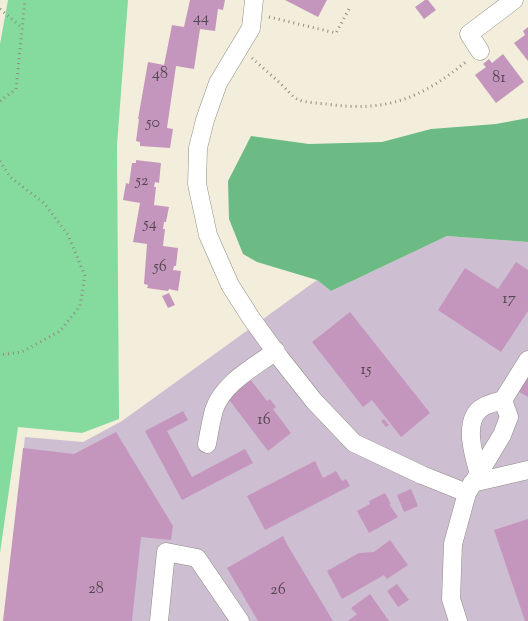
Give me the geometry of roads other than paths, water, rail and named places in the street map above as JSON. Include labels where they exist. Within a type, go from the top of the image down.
[{"type":"street","points":[[480,51],[469,34],[514,0]]},
{"type":"street","points":[[253,7],[251,28],[218,83],[204,120],[198,148],[197,184],[208,235],[230,285],[276,352],[314,401],[354,443],[422,475],[472,483],[528,470]]},
{"type":"street","points":[[207,444],[215,409],[222,395],[237,380],[276,352]]},
{"type":"street","points":[[472,483],[470,441],[474,418],[480,409],[503,400],[528,360]]},
{"type":"street","points":[[458,621],[451,599],[452,544],[472,483],[502,435],[509,417],[503,400]]},
{"type":"street","points":[[158,621],[166,552],[197,558],[240,621]]}]
